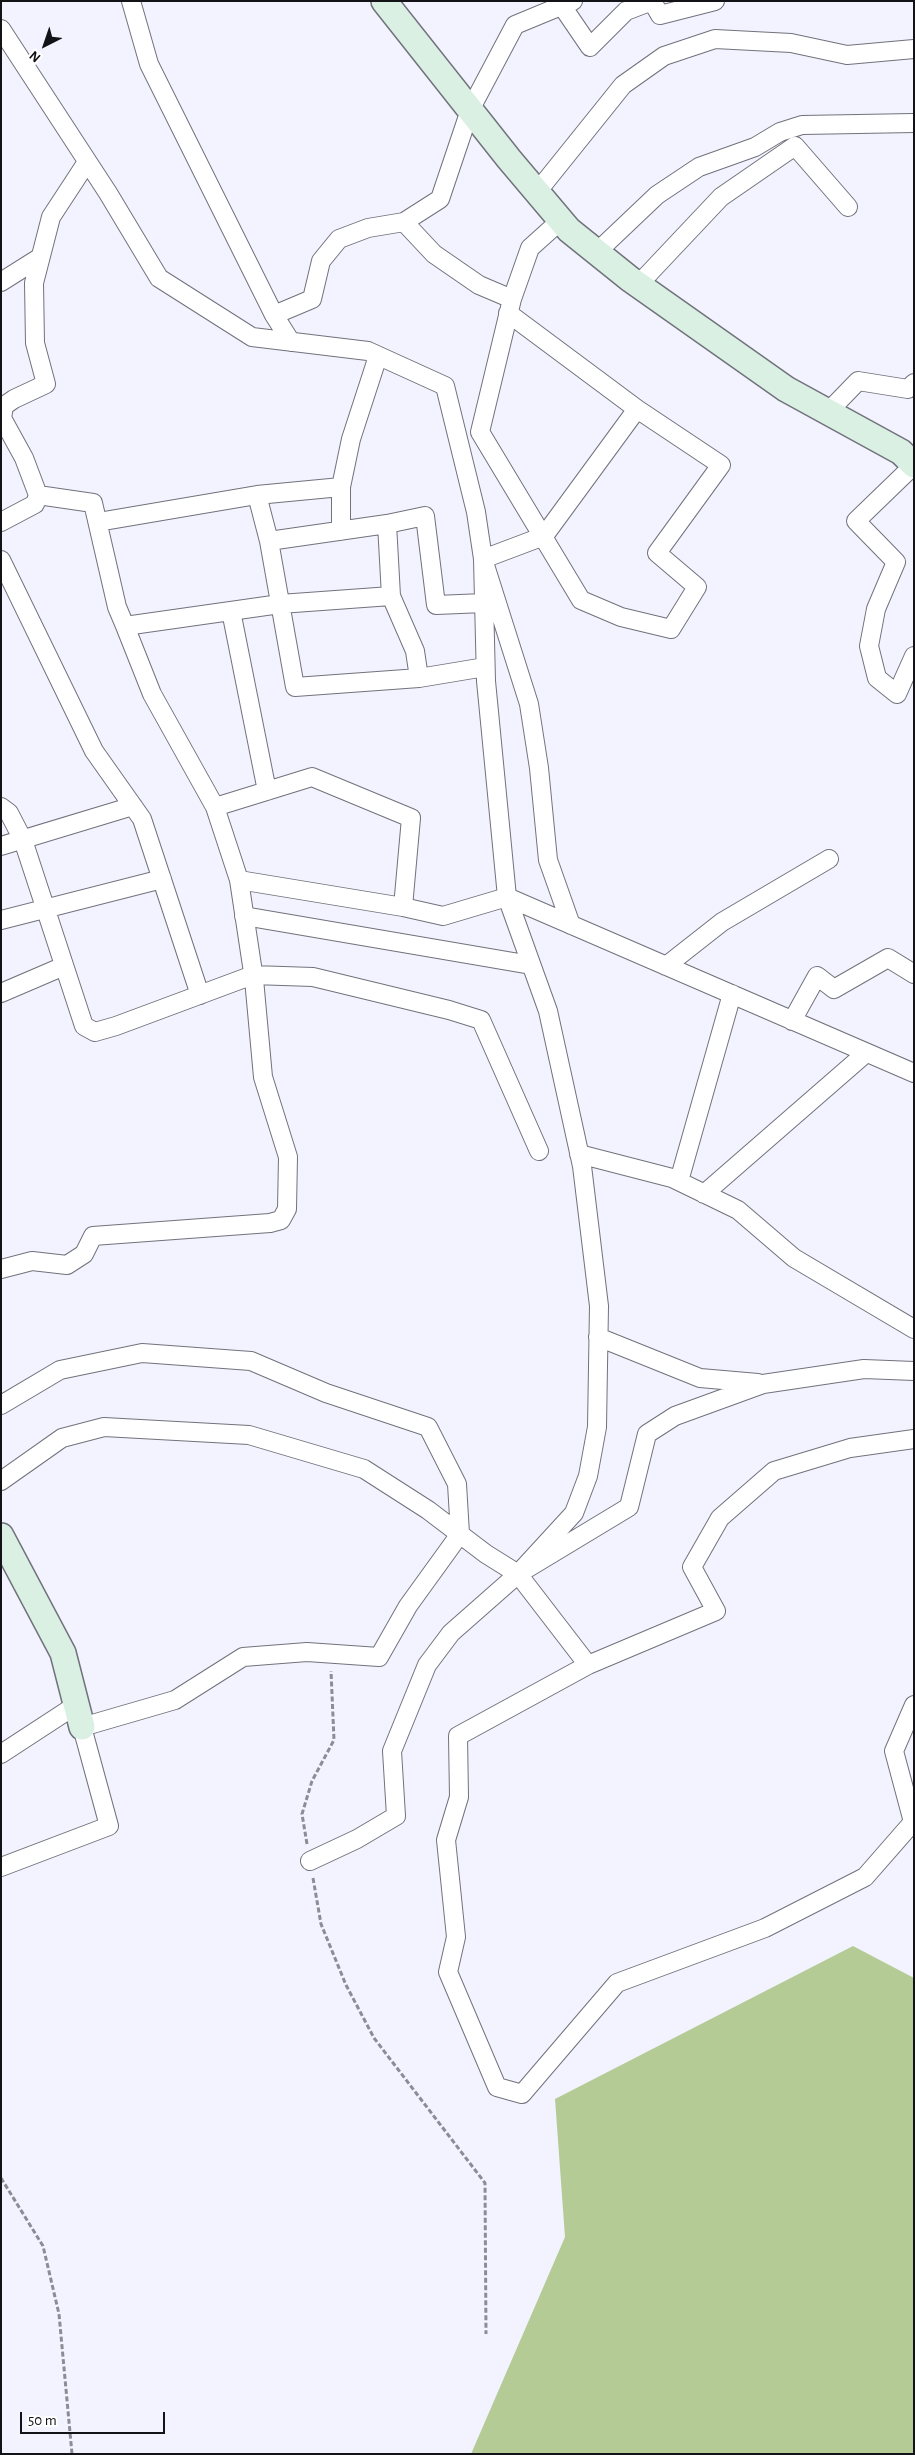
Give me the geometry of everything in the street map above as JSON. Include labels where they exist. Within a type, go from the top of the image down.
[{"type":"street","points":[[131,1],[149,64],[274,315],[291,342]]},
{"type":"street","points":[[274,315],[312,299],[321,261],[339,239],[368,228],[404,222],[440,199],[470,110],[514,26],[568,4],[590,47],[626,11],[652,1],[660,15],[715,1]]},
{"type":"street","points":[[388,3],[470,110],[569,230],[638,285],[786,389],[901,452],[914,465],[856,521],[896,562],[876,609],[871,637],[870,646],[877,678],[898,694],[914,656]]},
{"type":"street","points":[[1,29],[108,193],[159,278],[252,337],[368,351],[445,386],[476,512],[483,559],[485,668],[507,897],[548,1011],[579,1154],[600,1306],[597,1427],[588,1476],[574,1513],[518,1574],[451,1633],[427,1665],[392,1751],[396,1816],[357,1839],[310,1861]]},
{"type":"street","points":[[537,192],[623,85],[664,56],[716,39],[791,44],[847,55],[914,49]]},
{"type":"street","points":[[596,252],[657,195],[699,167],[755,147],[780,132],[802,125],[914,123]]},
{"type":"street","points":[[638,285],[721,198],[795,146],[848,207]]},
{"type":"street","points":[[1,522],[35,504],[38,495],[24,458],[2,418],[4,406],[46,384],[35,343],[34,283],[51,217],[87,162]]},
{"type":"street","points":[[404,222],[434,254],[510,306],[637,409],[721,465],[657,552],[697,587],[671,629],[621,617],[581,600],[480,432],[498,364],[510,306],[530,248],[560,221]]},
{"type":"street","points":[[1,282],[39,258]]},
{"type":"street","points":[[341,531],[341,487],[351,439],[378,356]]},
{"type":"street","points":[[828,412],[858,381],[912,389]]},
{"type":"street","points":[[483,559],[544,536],[637,409]]},
{"type":"street","points":[[98,522],[257,495],[341,487]]},
{"type":"street","points":[[1,1269],[32,1261],[67,1265],[84,1254],[93,1236],[270,1223],[281,1220],[287,1209],[288,1157],[263,1077],[253,975],[239,880],[215,807],[152,694],[118,607],[93,503],[38,495]]},
{"type":"street","points":[[257,495],[269,541],[295,687],[419,678],[485,668]]},
{"type":"street","points":[[269,541],[387,524],[425,516],[436,605],[484,604]]},
{"type":"street","points":[[387,524],[391,596],[415,651],[419,678]]},
{"type":"street","points":[[483,559],[529,704],[539,768],[548,860],[571,925]]},
{"type":"street","points":[[1,560],[94,751],[142,819],[200,995]]},
{"type":"street","points":[[125,626],[280,604],[391,596]]},
{"type":"street","points":[[231,611],[267,791]]},
{"type":"street","points":[[215,807],[312,777],[411,818],[403,907]]},
{"type":"street","points":[[1,846],[133,806]]},
{"type":"street","points":[[1,807],[9,813],[23,840],[84,1026],[95,1032],[253,975],[313,977],[449,1010],[480,1020],[539,1152]]},
{"type":"street","points":[[666,966],[722,922],[829,859]]},
{"type":"street","points":[[1,920],[162,879]]},
{"type":"street","points":[[239,880],[403,907],[443,916],[507,897],[914,1073]]},
{"type":"street","points":[[244,916],[531,965]]},
{"type":"street","points":[[792,1021],[817,976],[834,989],[888,958],[914,974]]},
{"type":"street","points":[[1,992],[64,966]]},
{"type":"street","points":[[679,1182],[732,994]]},
{"type":"street","points":[[704,1194],[866,1053]]},
{"type":"street","points":[[579,1154],[679,1182],[738,1210],[794,1258],[914,1329]]},
{"type":"street","points":[[598,1337],[700,1378],[763,1384]]},
{"type":"street","points":[[1,1405],[60,1370],[142,1353],[251,1360],[326,1393],[428,1427],[457,1484],[460,1534],[408,1606],[378,1657],[307,1652],[243,1658],[175,1700],[79,1716],[1,1754]]},
{"type":"street","points":[[518,1574],[629,1507],[647,1434],[675,1416],[763,1384],[864,1369],[914,1371]]},
{"type":"street","points":[[1,1481],[62,1438],[104,1427],[249,1435],[364,1469],[428,1510],[518,1574],[588,1664]]},
{"type":"street","points":[[914,1439],[850,1448],[774,1470],[720,1518],[692,1567],[716,1611],[588,1664],[458,1736],[459,1797],[446,1840],[456,1937],[448,1972],[497,2087],[522,2094],[616,1983],[765,1928],[865,1877],[912,1822],[894,1751],[914,1704]]},
{"type":"street","points":[[1,1868],[109,1826],[63,1653],[3,1545]]},
{"type":"path","points":[[330,1654],[334,1740],[312,1781],[302,1814],[321,1924],[346,1985],[374,2038],[485,2183],[486,2334]]},
{"type":"path","points":[[1,2178],[43,2246],[59,2314],[72,2454]]},
{"type":"green space","points":[[853,1946],[914,1978],[914,2454],[471,2454],[565,2237],[555,2099]]}]
